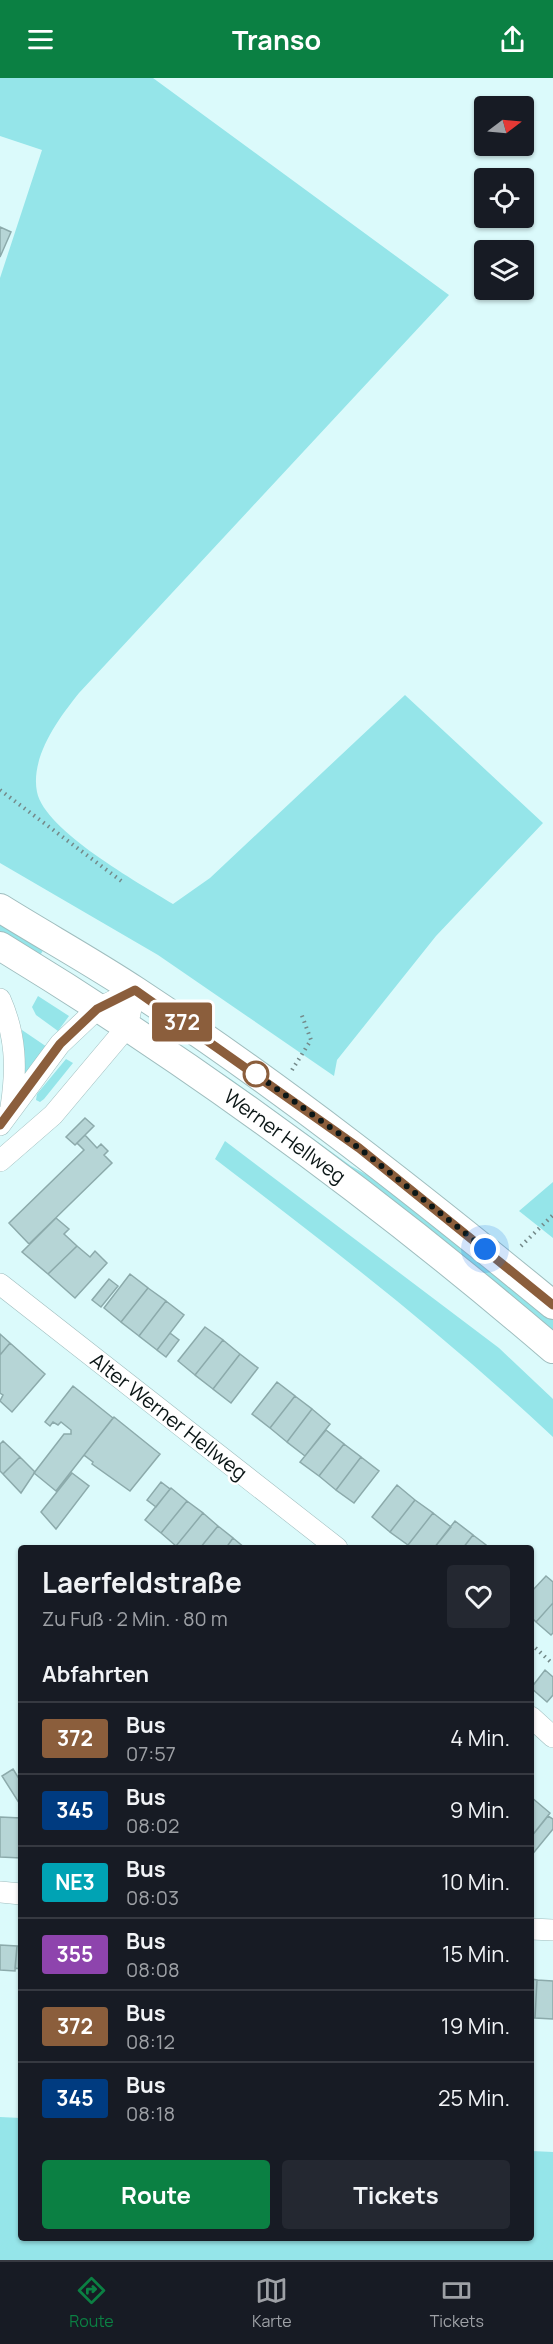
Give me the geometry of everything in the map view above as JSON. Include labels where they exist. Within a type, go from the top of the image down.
[{"type":"main road","name":"Werner Hellweg","points":[[0,908],[135,990],[279,1091],[421,1196],[553,1305]]},
{"type":"main road","name":"Werner Hellweg","points":[[0,946],[237,1099],[388,1212],[553,1349]]},
{"type":"street","points":[[5,1116],[60,1044],[97,1009],[135,990]]},
{"type":"street","points":[[0,1161],[53,1115],[127,1027],[135,990]]},
{"type":"street","points":[[0,999],[15,1047],[15,1076],[5,1116]]},
{"type":"street","name":"Alter Werner Hellweg","points":[[0,1284],[333,1545]]},
{"type":"street","points":[[534,1720],[553,1737]]},
{"type":"street","points":[[0,1892],[18,1894]]},
{"type":"street","points":[[534,1929],[553,1930]]},
{"type":"path","points":[[0,790],[124,883]]},
{"type":"path","points":[[279,1091],[311,1040],[302,1012]]},
{"type":"path","points":[[503,1264],[553,1215]]},
{"type":"path","points":[[534,1647],[553,1664]]},
{"type":"shaded area","points":[[0,78],[153,78],[449,295],[79,693],[55,726],[38,765],[37,792],[44,807],[57,823],[95,855],[173,904],[210,878],[405,695],[543,823],[436,936],[337,1060],[334,1076],[158,955],[0,863],[0,278],[42,150],[0,136]]},
{"type":"shaded area","points":[[0,917],[46,945],[37,961],[0,937]]},
{"type":"shaded area","points":[[38,996],[69,1016],[58,1031],[36,1015],[32,1007]]},
{"type":"shaded area","points":[[151,1026],[232,1080],[351,1166],[405,1196],[553,1313],[553,1336]]},
{"type":"shaded area","points":[[22,1030],[47,1047],[28,1074],[24,1072]]},
{"type":"shaded area","points":[[66,1059],[73,1063],[44,1099],[40,1102],[36,1100],[37,1094]]},
{"type":"shaded area","points":[[225,1141],[499,1348],[553,1399],[553,1437],[430,1329],[215,1159]]},
{"type":"shaded area","points":[[553,1182],[553,1238],[519,1211]]},
{"type":"shaded area","points":[[0,2117],[18,2118],[18,2241],[534,2241],[534,2151],[553,2152],[553,2260],[0,2260]]},
{"type":"building","points":[[0,227],[11,232],[0,257]]},
{"type":"building","points":[[85,1118],[94,1126],[75,1145],[66,1137]]},
{"type":"building","points":[[85,1135],[97,1148],[101,1144],[108,1151],[104,1155],[112,1163],[29,1244],[9,1223],[84,1150],[77,1143]]},
{"type":"building","points":[[56,1218],[69,1229],[64,1234],[77,1246],[48,1274],[22,1252]]},
{"type":"building","points":[[77,1246],[90,1257],[95,1251],[107,1263],[75,1298],[48,1274]]},
{"type":"building","points":[[130,1274],[148,1288],[121,1322],[104,1308]]},
{"type":"building","points":[[109,1279],[118,1286],[101,1307],[92,1300]]},
{"type":"building","points":[[148,1288],[166,1301],[139,1336],[121,1322]]},
{"type":"building","points":[[166,1301],[184,1315],[157,1350],[139,1336]]},
{"type":"building","points":[[205,1327],[223,1340],[195,1375],[178,1361]]},
{"type":"building","points":[[170,1333],[179,1340],[166,1357],[157,1350]]},
{"type":"building","points":[[0,1334],[10,1343],[0,1355]]},
{"type":"building","points":[[223,1340],[240,1354],[213,1389],[195,1375]]},
{"type":"building","points":[[10,1343],[45,1374],[12,1412],[0,1401],[3,1395],[0,1393],[0,1355]]},
{"type":"building","points":[[240,1354],[258,1368],[231,1403],[213,1389]]},
{"type":"building","points":[[277,1382],[295,1396],[270,1428],[252,1414]]},
{"type":"building","points":[[73,1386],[113,1418],[56,1491],[34,1473],[64,1434],[71,1434],[71,1430],[61,1422],[58,1425],[53,1422],[50,1426],[45,1422]]},
{"type":"building","points":[[295,1396],[312,1409],[287,1442],[270,1428]]},
{"type":"building","points":[[312,1409],[330,1424],[305,1456],[287,1442]]},
{"type":"building","points":[[114,1417],[160,1454],[130,1491],[92,1464],[93,1462],[84,1455]]},
{"type":"building","points":[[326,1430],[344,1444],[319,1476],[300,1462]]},
{"type":"building","points":[[3,1441],[20,1457],[3,1474],[0,1471],[0,1444]]},
{"type":"building","points":[[344,1444],[361,1457],[336,1490],[319,1476]]},
{"type":"building","points":[[20,1457],[35,1472],[21,1493],[3,1474]]},
{"type":"building","points":[[361,1457],[379,1471],[354,1503],[336,1490]]},
{"type":"building","points":[[72,1473],[89,1486],[56,1529],[41,1512]]},
{"type":"building","points":[[161,1482],[170,1489],[156,1507],[147,1500]]},
{"type":"building","points":[[397,1485],[415,1500],[390,1532],[372,1517]]},
{"type":"building","points":[[171,1488],[187,1501],[161,1533],[145,1520]]},
{"type":"building","points":[[415,1500],[433,1513],[408,1545],[390,1532]]},
{"type":"building","points":[[187,1501],[203,1513],[177,1545],[161,1533]]},
{"type":"building","points":[[203,1513],[218,1526],[202,1545],[177,1545]]},
{"type":"building","points":[[433,1513],[451,1527],[436,1545],[408,1545]]},
{"type":"building","points":[[455,1521],[473,1535],[465,1545],[436,1545]]},
{"type":"building","points":[[218,1526],[233,1538],[228,1545],[202,1545]]},
{"type":"building","points":[[473,1535],[486,1545],[465,1545]]},
{"type":"building","points":[[233,1538],[241,1545],[228,1545]]},
{"type":"building","points":[[546,1576],[553,1582],[553,1603],[536,1622],[534,1620],[534,1589]]},
{"type":"building","points":[[553,1603],[553,1633],[551,1635],[536,1622]]},
{"type":"building","points":[[545,1670],[553,1677],[553,1695],[547,1702],[534,1691],[534,1684]]},
{"type":"building","points":[[13,1769],[18,1777],[18,1801],[2,1776]]},
{"type":"building","points":[[534,1800],[550,1813],[534,1833]]},
{"type":"building","points":[[548,1816],[553,1819],[553,1829],[534,1852],[534,1833]]},
{"type":"building","points":[[0,1817],[18,1818],[18,1858],[0,1857]]},
{"type":"building","points":[[0,1945],[17,1946],[15,1971],[0,1970]]},
{"type":"building","points":[[17,1946],[18,1946],[18,1968],[15,1968]]},
{"type":"building","points":[[534,1980],[537,1980],[534,2018]]},
{"type":"building","points":[[537,1980],[553,1981],[553,2019],[535,2018]]},
{"type":"bus line","name":"372","points":[[0,1125],[60,1044],[97,1009],[135,990],[359,1148],[430,1203],[553,1305]]},
{"type":"route","points":[[256,1074],[249,1069],[359,1148],[485,1249]]}]
